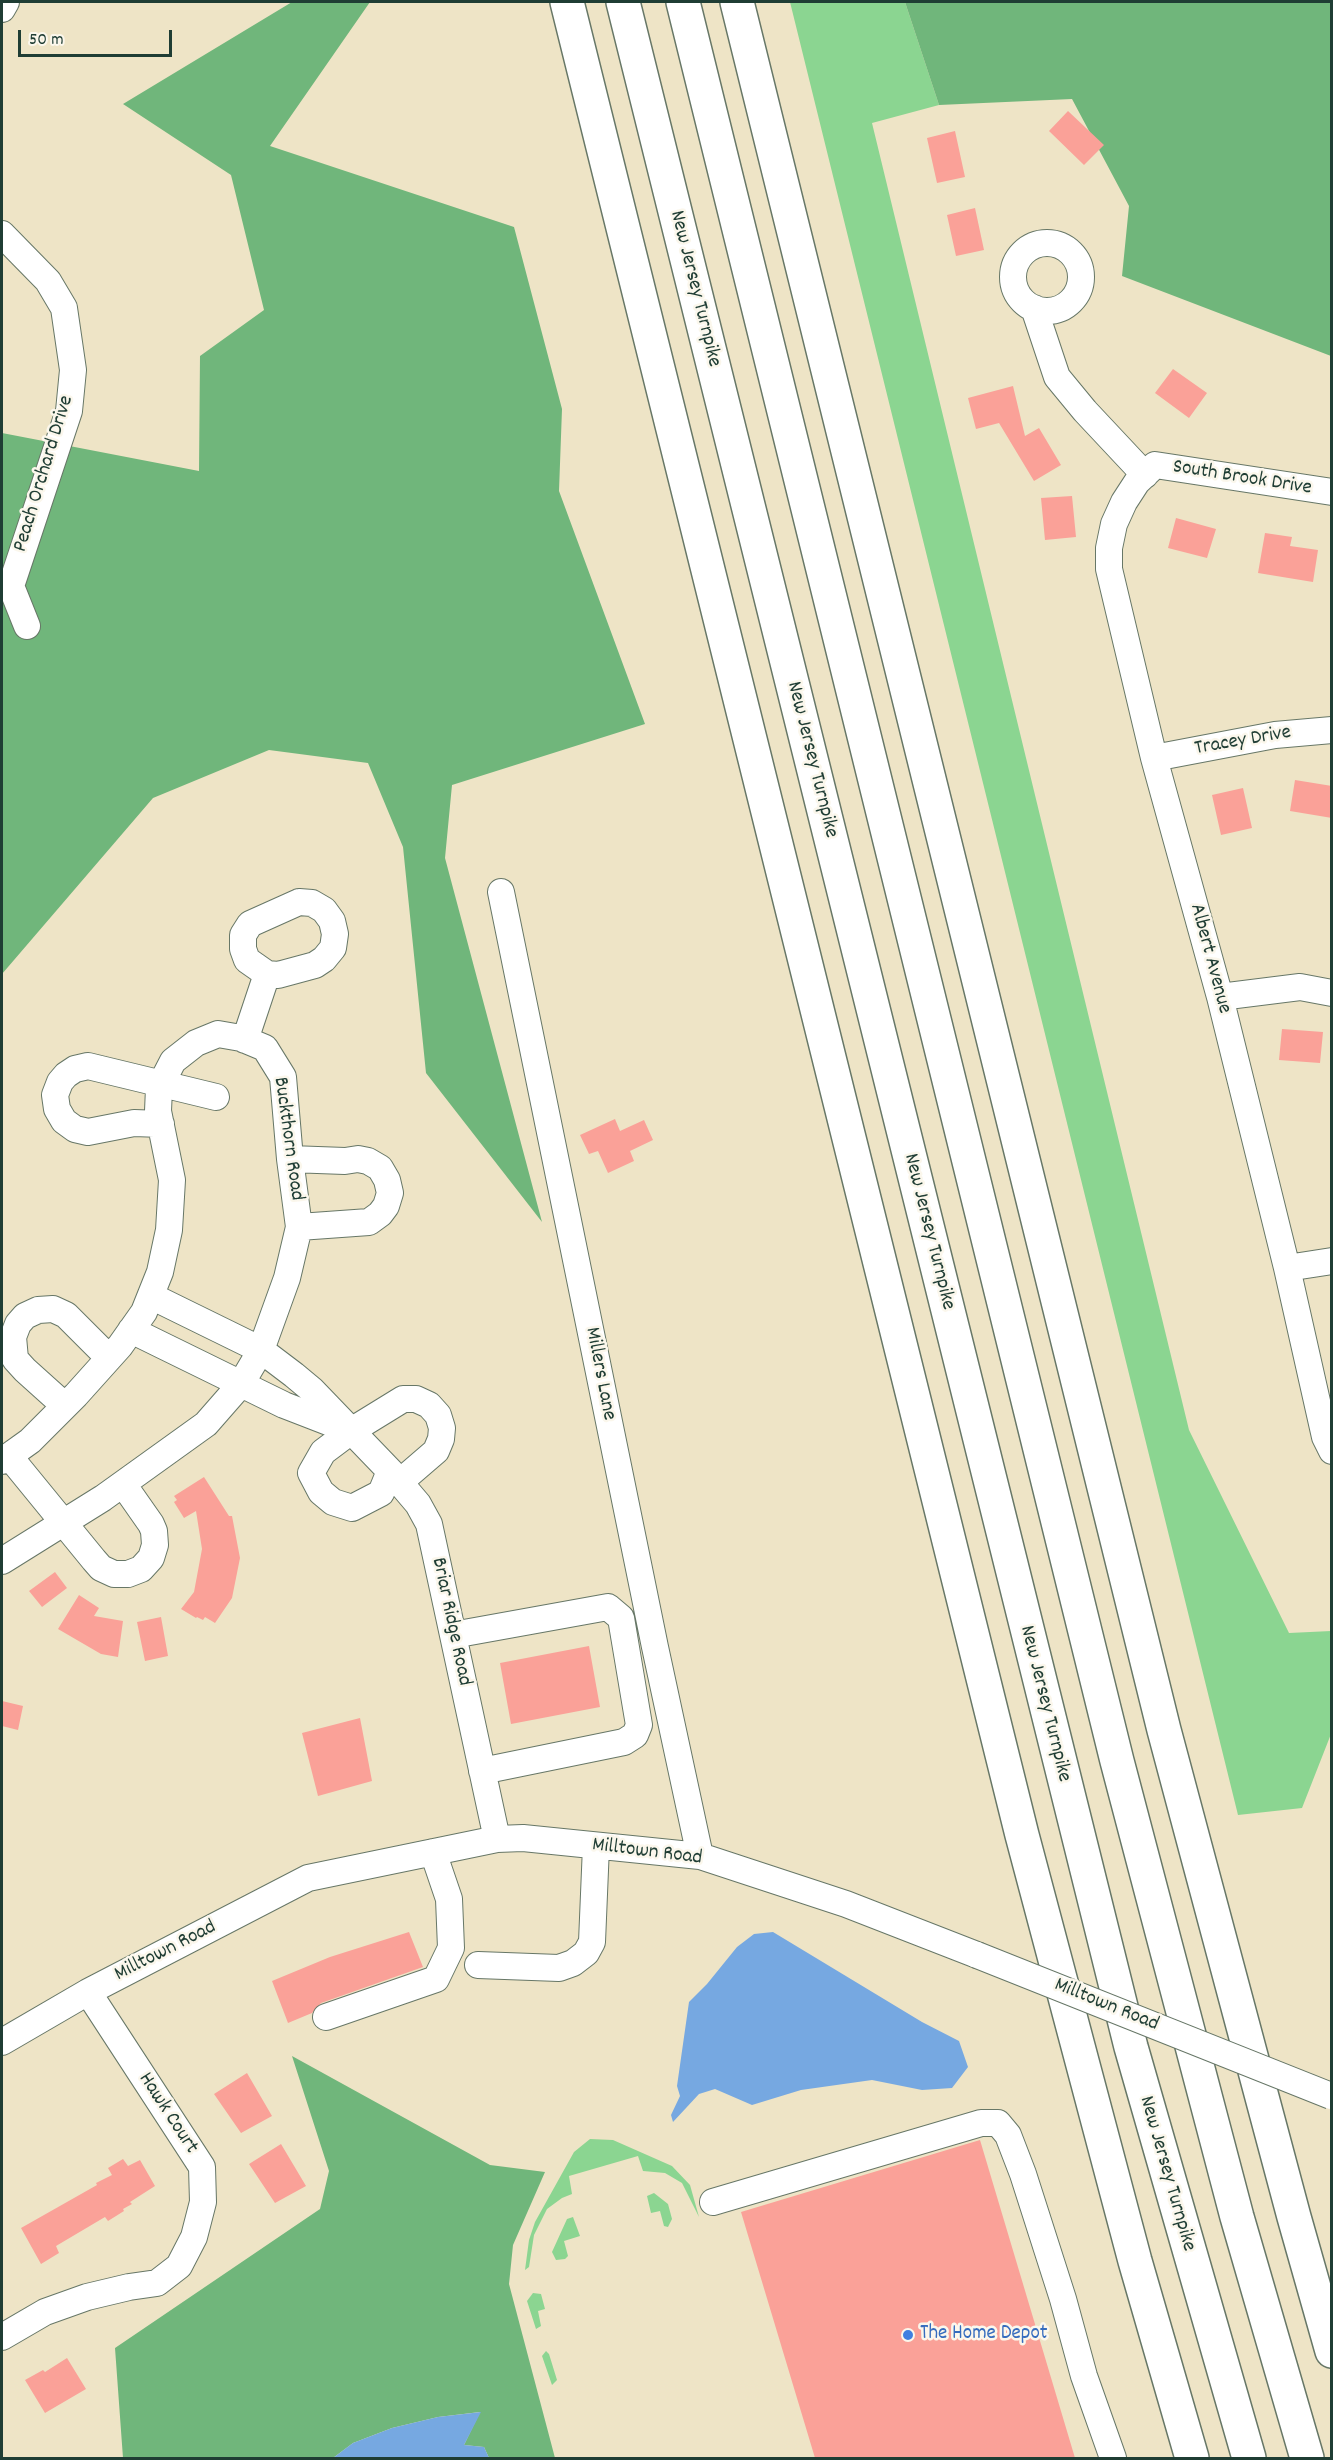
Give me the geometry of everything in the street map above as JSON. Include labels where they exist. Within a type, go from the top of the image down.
[{"type":"highway","points":[[567,2],[1022,1835],[1135,2261],[1192,2458]]},
{"type":"highway","name":"New Jersey Turnpike","points":[[623,2],[1131,2047],[1248,2458]]},
{"type":"highway","points":[[683,2],[1120,1772],[1237,2217],[1307,2458]]},
{"type":"highway","points":[[737,2],[1164,1730],[1332,2350]]},
{"type":"street","points":[[2,9],[6,2]]},
{"type":"street","name":"Peach Orchard Drive","points":[[2,234],[48,281],[64,308],[73,370],[69,411],[11,586],[27,626]]},
{"type":"street","name":"South Brook Drive","points":[[1034,308],[1057,376],[1144,475],[1155,465],[1332,492]]},
{"type":"street","name":"Albert Avenue","points":[[1144,475],[1124,502],[1114,524],[1109,548],[1109,569],[1154,758],[1220,997],[1287,1268],[1325,1437],[1332,1451]]},
{"type":"street","name":"Tracey Drive","points":[[1154,758],[1275,735],[1332,730]]},
{"type":"street","name":"Millers Lane","points":[[501,892],[655,1647],[700,1856]]},
{"type":"street","points":[[245,1040],[267,974]]},
{"type":"street","points":[[1220,997],[1300,987],[1332,993]]},
{"type":"street","name":"Buckthorn Road","points":[[2,1561],[123,1484],[206,1424],[241,1384],[261,1350],[287,1278],[299,1227],[283,1077],[265,1048],[245,1040],[218,1034],[196,1043],[173,1061],[162,1084],[158,1111],[172,1180],[169,1230],[160,1272],[151,1296],[144,1312],[109,1358],[30,1441],[5,1459]]},
{"type":"street","points":[[161,1124],[134,1123],[88,1132],[75,1129],[63,1121],[57,1109],[55,1095],[60,1082],[66,1075],[75,1069],[88,1066],[216,1097]]},
{"type":"street","points":[[290,1159],[368,1161],[380,1168],[387,1180],[390,1193],[386,1206],[380,1214],[361,1224],[299,1227]]},
{"type":"street","points":[[1287,1268],[1332,1261]]},
{"type":"street","name":"Briar Ridge Road","points":[[151,1296],[261,1350],[312,1390],[418,1504],[429,1524],[497,1839]]},
{"type":"street","points":[[65,1406],[15,1359],[12,1337],[25,1316],[38,1310],[52,1309],[66,1315],[109,1358]]},
{"type":"street","name":"Briar Ridge Road","points":[[131,1330],[295,1409],[351,1431]]},
{"type":"street","points":[[403,1399],[416,1399],[429,1405],[438,1415],[442,1428],[436,1451],[395,1477],[381,1493],[352,1508],[333,1502],[321,1492],[311,1473],[323,1452],[351,1431],[403,1399]]},
{"type":"street","points":[[5,1459],[64,1522],[101,1568],[114,1574],[128,1574],[141,1569],[151,1558],[155,1545],[154,1531],[123,1484]]},
{"type":"street","points":[[453,1635],[608,1607],[621,1618],[639,1725],[635,1735],[624,1742],[482,1771]]},
{"type":"street","name":"Milltown Road","points":[[2,2042],[88,1992],[308,1878],[497,1839],[523,1838],[700,1856],[846,1904],[1331,2096]]},
{"type":"street","points":[[478,1965],[559,1968],[573,1964],[586,1953],[592,1942],[596,1846]]},
{"type":"street","points":[[326,2017],[436,1979],[451,1948],[449,1899],[433,1852]]},
{"type":"street","name":"Hawk Court","points":[[2,2337],[45,2313],[87,2297],[157,2283],[179,2266],[194,2237],[203,2202],[202,2167],[88,1992]]},
{"type":"street","points":[[712,2202],[981,2123],[998,2123],[1008,2135],[1023,2174],[1063,2299],[1084,2376],[1113,2458]]},
{"type":"green space","points":[[292,2],[370,2],[270,146],[514,227],[562,409],[559,491],[645,724],[452,785],[445,858],[542,1222],[426,1073],[403,847],[368,763],[269,750],[153,798],[2,974],[2,433],[199,471],[200,356],[264,310],[231,175],[123,104]]},
{"type":"green space","points":[[790,2],[905,2],[939,105],[872,123],[1189,1430],[1289,1633],[1331,1631],[1331,1734],[1302,1808],[1238,1815]]},
{"type":"green space","points":[[905,2],[1331,2],[1331,356],[1122,276],[1129,206],[1072,99],[939,105]]},
{"type":"green space","points":[[292,2056],[490,2165],[545,2172],[513,2245],[509,2284],[555,2458],[489,2458],[484,2447],[464,2445],[480,2412],[438,2417],[392,2428],[353,2443],[333,2458],[123,2458],[115,2348],[320,2209],[329,2171]]},
{"type":"green space","points":[[590,2139],[613,2140],[672,2166],[690,2185],[699,2217],[682,2183],[665,2173],[643,2171],[638,2156],[569,2176],[572,2194],[547,2209],[534,2235],[529,2267],[525,2270],[529,2240],[535,2222],[574,2152]]},
{"type":"green space","points":[[654,2193],[668,2204],[672,2219],[668,2227],[664,2226],[660,2211],[651,2213],[647,2196]]},
{"type":"green space","points":[[573,2217],[580,2236],[564,2241],[568,2256],[565,2259],[556,2260],[552,2252],[567,2219]]},
{"type":"green space","points":[[533,2293],[541,2294],[545,2309],[538,2311],[541,2326],[536,2329],[527,2301]]},
{"type":"green space","points":[[546,2351],[557,2380],[552,2385],[542,2356]]},
{"type":"water","points":[[773,1932],[922,2022],[959,2041],[968,2067],[952,2088],[922,2090],[872,2080],[801,2090],[752,2105],[715,2089],[699,2094],[673,2122],[671,2115],[680,2096],[677,2086],[689,2002],[737,1947],[754,1934]]},
{"type":"water","points":[[481,2412],[464,2445],[484,2447],[489,2458],[333,2458],[353,2443],[392,2428],[438,2417]]},
{"type":"building","points":[[1068,111],[1104,145],[1084,165],[1049,131]]},
{"type":"building","points":[[955,131],[965,177],[937,183],[927,138]]},
{"type":"building","points":[[975,208],[984,250],[956,256],[947,215]]},
{"type":"building","points":[[1173,369],[1207,393],[1189,418],[1155,393]]},
{"type":"building","points":[[1013,386],[1025,436],[1039,428],[1061,465],[1034,481],[999,423],[976,429],[968,398]]},
{"type":"building","points":[[1072,496],[1076,537],[1045,540],[1041,498]]},
{"type":"building","points":[[1176,518],[1216,529],[1207,558],[1168,548]]},
{"type":"building","points":[[1265,533],[1292,537],[1290,546],[1318,550],[1313,582],[1258,573]]},
{"type":"building","points":[[1295,780],[1332,786],[1332,818],[1290,811]]},
{"type":"building","points":[[1243,788],[1252,828],[1221,835],[1212,795]]},
{"type":"building","points":[[1282,1029],[1323,1032],[1320,1063],[1279,1060]]},
{"type":"building","points":[[615,1119],[620,1131],[644,1120],[653,1140],[630,1151],[634,1161],[608,1173],[598,1151],[589,1154],[580,1135]]},
{"type":"building","points":[[204,1477],[229,1516],[232,1516],[240,1558],[232,1598],[215,1623],[205,1617],[203,1620],[196,1618],[181,1609],[194,1592],[202,1549],[196,1511],[184,1518],[174,1502],[177,1500],[174,1496]]},
{"type":"building","points":[[55,1572],[67,1588],[42,1607],[29,1591]]},
{"type":"building","points":[[79,1595],[99,1608],[94,1616],[123,1621],[118,1657],[101,1654],[58,1629]]},
{"type":"building","points":[[161,1617],[168,1656],[145,1661],[137,1622]]},
{"type":"building","points":[[589,1646],[600,1707],[511,1724],[500,1663]]},
{"type":"building","points":[[2,1701],[23,1706],[18,1730],[2,1726]]},
{"type":"building","points":[[360,1718],[372,1781],[318,1796],[302,1733]]},
{"type":"building","points":[[409,1932],[423,1967],[321,2003],[312,2013],[288,2023],[272,1981],[330,1957]]},
{"type":"building","points":[[247,2073],[272,2116],[241,2133],[214,2094]]},
{"type":"building","name":"The Home Depot","points":[[980,2140],[1075,2458],[815,2458],[741,2212]]},
{"type":"building","points":[[281,2144],[306,2186],[275,2203],[249,2164]]},
{"type":"building","points":[[123,2159],[128,2166],[140,2160],[155,2186],[130,2202],[132,2204],[123,2209],[124,2211],[108,2221],[105,2217],[56,2246],[59,2253],[41,2264],[21,2228],[112,2175],[108,2168]]},
{"type":"building","points":[[67,2358],[86,2389],[45,2413],[25,2380],[43,2370],[45,2372]]},
{"type":"place","name":"The Home Depot","points":[[908,2335]]}]
